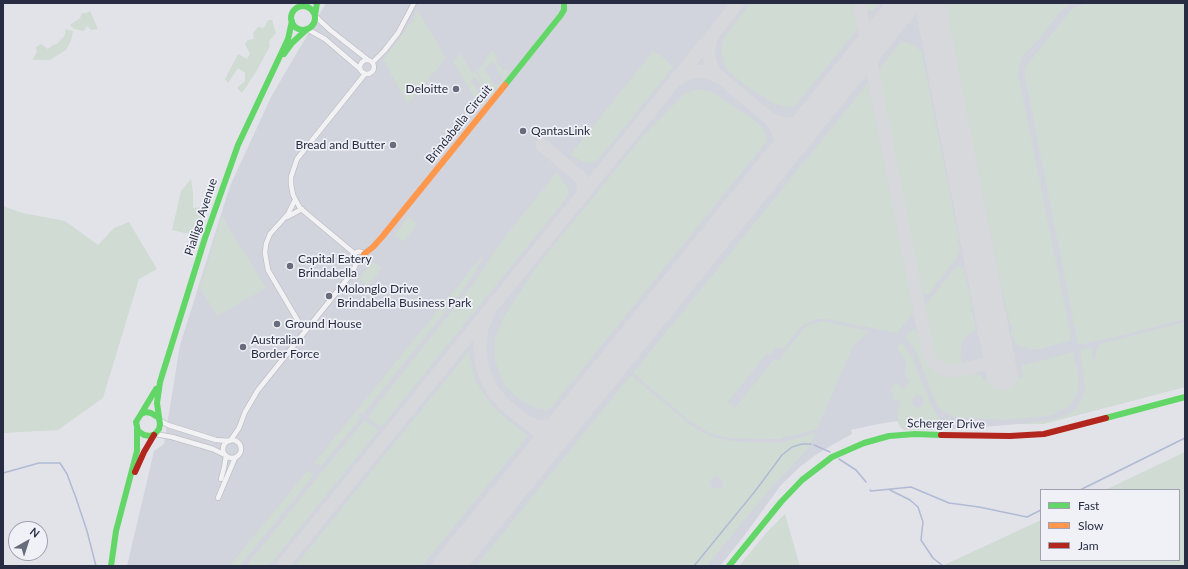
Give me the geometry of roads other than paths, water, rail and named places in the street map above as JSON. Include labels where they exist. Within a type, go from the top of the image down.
[{"type":"main road","points":[[315,16],[313,10],[307,6],[300,5],[292,14],[292,21],[297,28],[307,30],[314,24],[317,3]]},
{"type":"main road","name":"Brindabella Circuit","points":[[364,254],[382,237],[539,43],[561,15],[564,10],[564,3]]},
{"type":"main road","name":"Pialligo Avenue","points":[[159,419],[157,403],[160,382],[205,238],[229,168],[248,122],[277,64],[289,36],[292,21]]},
{"type":"main road","name":"Pialligo Avenue","points":[[277,64],[292,44],[307,30]]},
{"type":"main road","name":"Pialligo Avenue","points":[[141,414],[160,382]]},
{"type":"main road","name":"Scherger Drive","points":[[730,566],[781,502],[796,486],[816,469],[835,456],[864,443],[889,436],[904,434],[940,433],[1010,436],[1044,434],[1185,397]]},
{"type":"main road","points":[[111,566],[116,531],[138,445],[137,420],[141,414],[151,412],[159,419],[159,429],[144,452],[124,503]]},
{"type":"main road","points":[[137,427],[138,431],[144,435],[154,435]]},
{"type":"street","points":[[373,62],[384,52],[398,33],[414,3]]},
{"type":"street","points":[[315,16],[330,30],[373,62],[375,68],[373,71],[370,74],[364,74]]},
{"type":"street","points":[[307,30],[325,39],[364,74]]},
{"type":"street","points":[[360,69],[362,62],[367,59]]},
{"type":"street","points":[[355,254],[302,209],[295,200],[291,185],[291,177],[297,159],[364,74]]},
{"type":"street","points":[[295,200],[292,208],[272,232],[267,241],[265,249],[266,263],[268,270],[298,320],[306,330]]},
{"type":"street","points":[[284,219],[302,209]]},
{"type":"street","points":[[355,254],[360,252],[364,254],[365,258],[363,261],[357,262]]},
{"type":"street","points":[[355,254],[354,259],[357,262]]},
{"type":"street","points":[[221,479],[225,465],[223,447],[239,428],[248,407],[258,390],[352,273],[357,262]]},
{"type":"street","points":[[159,419],[168,425],[216,440],[237,443]]},
{"type":"street","points":[[218,498],[235,458],[240,452],[240,447],[237,443],[239,428]]},
{"type":"street","points":[[154,435],[172,436],[213,449],[229,458],[235,458]]},
{"type":"waterway","points":[[1082,489],[1185,438]]},
{"type":"waterway","points":[[694,566],[756,490],[782,455],[792,447],[802,444],[811,444]]},
{"type":"waterway","points":[[814,445],[830,452]]},
{"type":"waterway","points":[[839,459],[856,470],[866,482]]},
{"type":"waterway","points":[[3,473],[39,463],[60,463],[67,474],[76,498],[87,531],[96,566]]},
{"type":"waterway","points":[[870,490],[911,487],[949,503],[979,507],[1027,517],[1040,510]]},
{"type":"waterway","points":[[890,490],[910,500],[918,507],[923,522],[921,540],[933,558],[943,566]]},
{"type":"place","name":"Deloitte","points":[[456,89]]},
{"type":"place","name":"QantasLink","points":[[523,131]]},
{"type":"place","name":"Bread and Butter","points":[[393,145]]},
{"type":"place","name":"Capital Eatery Brindabella","points":[[290,266]]},
{"type":"place","name":"Molonglo Drive Brindabella Business Park","points":[[329,296]]},
{"type":"place","name":"Ground House","points":[[277,324]]},
{"type":"place","name":"Australian Border Force","points":[[243,347]]}]
